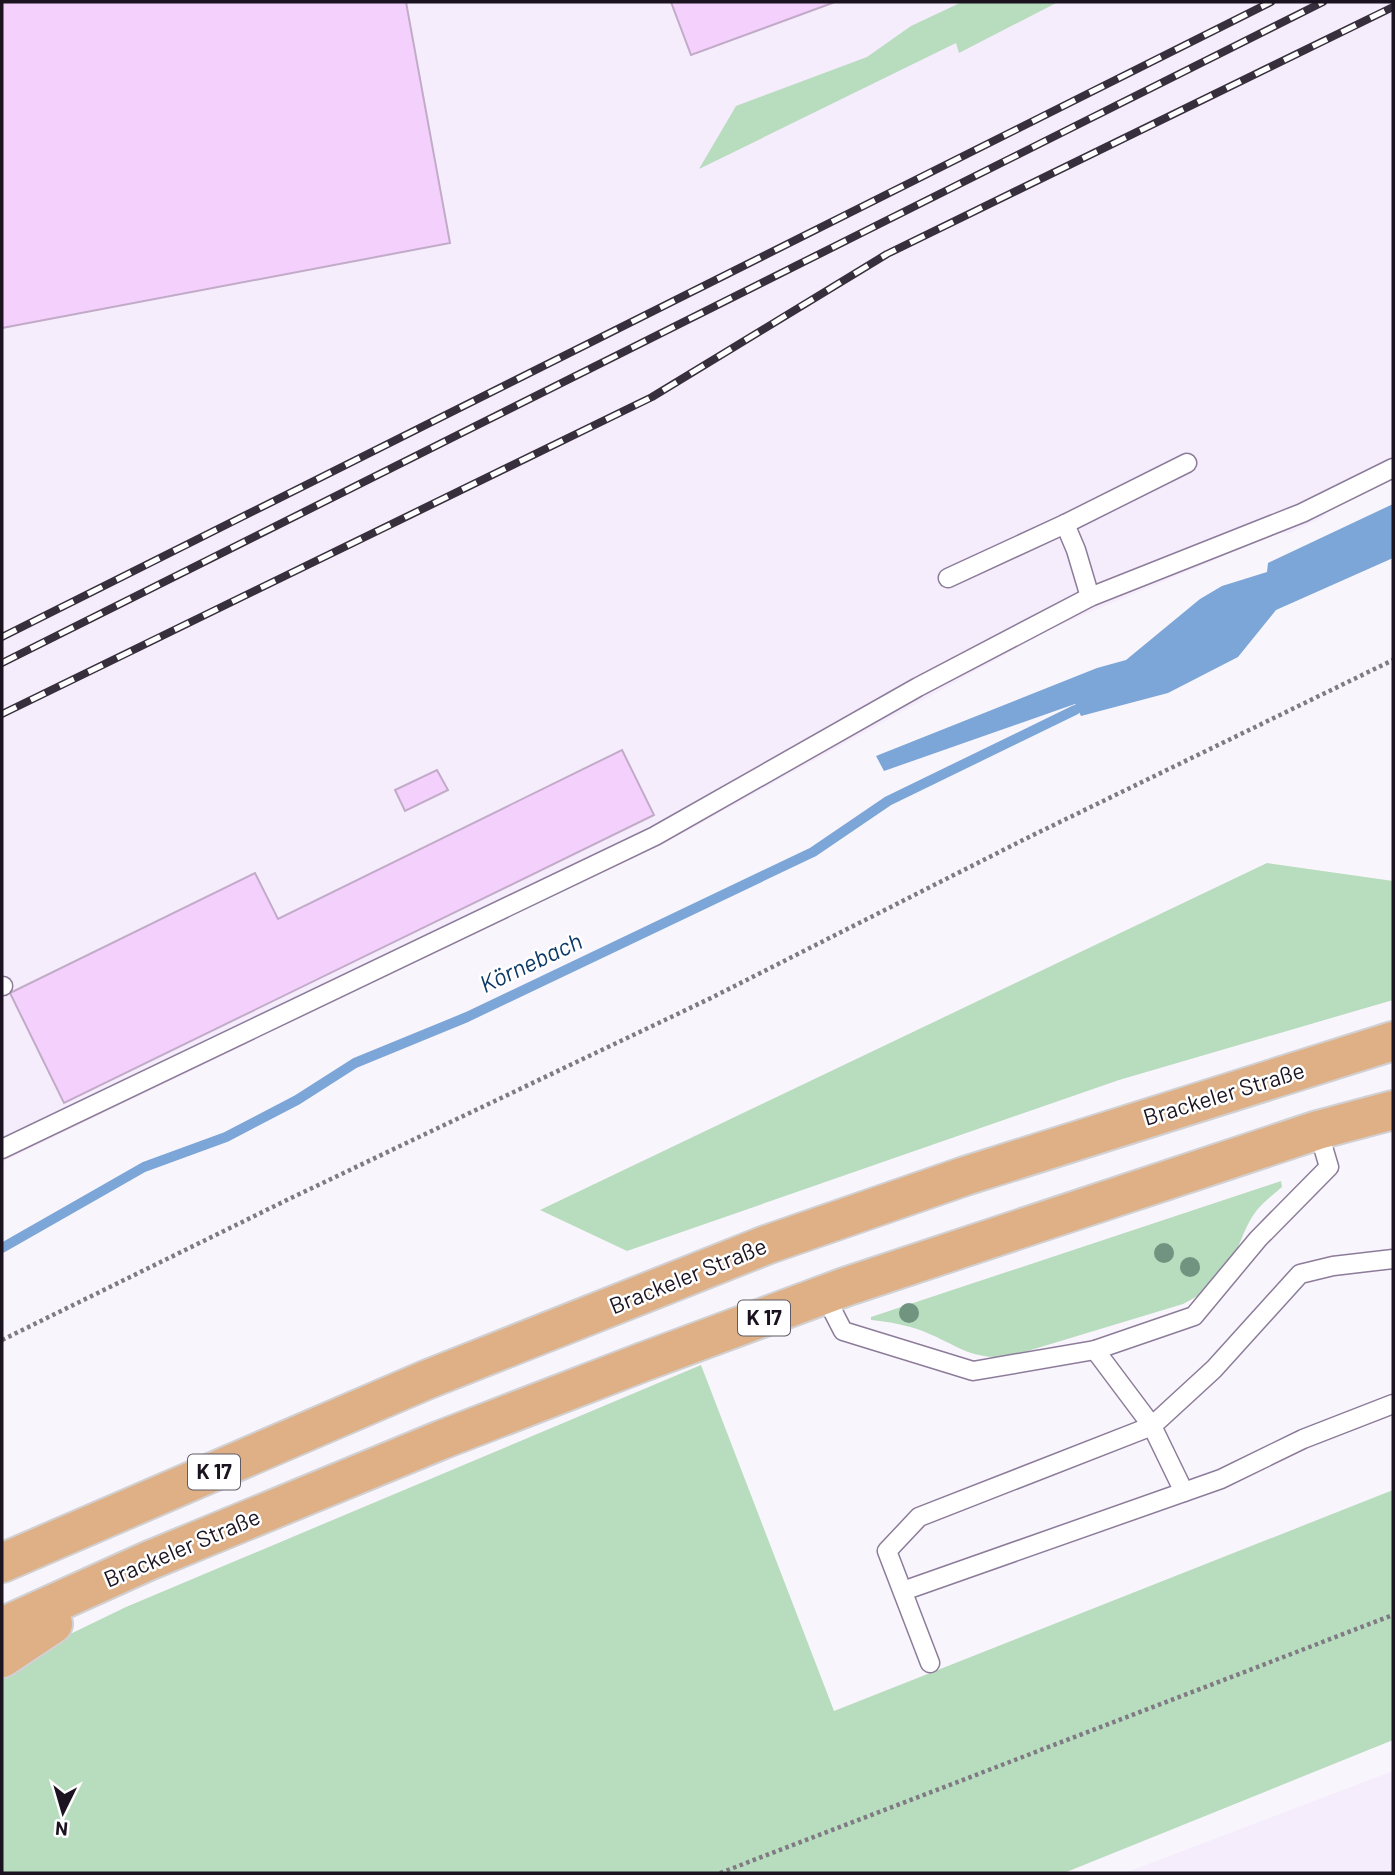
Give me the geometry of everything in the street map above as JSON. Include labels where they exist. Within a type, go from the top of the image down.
[{"type":"highway","name":"Brackeler Straße","points":[[2,1563],[426,1380],[766,1245],[965,1176],[1393,1041]]},
{"type":"highway","name":"Brackeler Straße","points":[[2,1627],[148,1561],[441,1440],[858,1282],[1318,1130],[1393,1110]]},
{"type":"highway","points":[[2,1658],[148,1561]]},
{"type":"lane","points":[[948,578],[1187,463]]},
{"type":"lane","points":[[2,1149],[655,835],[918,687],[1090,597],[1303,513],[1393,468]]},
{"type":"lane","points":[[1065,524],[1090,597]]},
{"type":"lane","points":[[825,1296],[843,1331],[974,1371],[1095,1350],[1194,1316],[1258,1239],[1329,1167],[1318,1130]]},
{"type":"lane","points":[[930,1663],[887,1551],[919,1517],[1152,1426],[1214,1369],[1300,1274],[1333,1266],[1393,1259]]},
{"type":"lane","points":[[1095,1350],[1152,1426],[1184,1492]]},
{"type":"lane","points":[[903,1591],[1221,1479],[1303,1439],[1393,1404]]},
{"type":"path","points":[[2,1340],[291,1198],[711,998],[1025,839],[1393,660]]},
{"type":"path","points":[[720,1873],[1393,1615]]},
{"type":"shaded area","points":[[2,2],[1393,2],[1393,476],[1335,505],[1322,518],[1290,533],[1279,533],[1055,627],[685,832],[2,1162]]},
{"type":"shaded area","points":[[1393,1771],[1393,1873],[1125,1873]]},
{"type":"green space","points":[[962,2],[1058,2],[959,53],[956,43],[699,169],[736,106],[867,57],[911,26]]},
{"type":"green space","points":[[1267,863],[1393,881],[1393,1000],[1119,1080],[627,1251],[540,1210]]},
{"type":"green space","points":[[1281,1181],[1282,1187],[1253,1216],[1223,1274],[1205,1291],[1183,1304],[1008,1357],[974,1354],[919,1330],[871,1320],[871,1317]]},
{"type":"green space","points":[[701,1365],[834,1711],[1393,1490],[1393,1740],[1064,1873],[2,1873],[2,1667],[126,1607]]},
{"type":"water","points":[[1393,504],[1393,558],[1276,610],[1238,657],[1168,693],[1081,716],[1075,704],[884,771],[876,756],[1097,668],[1126,660],[1200,599],[1222,586],[1267,572],[1268,563]]},
{"type":"building","points":[[2,2],[406,2],[450,243],[2,328]]},
{"type":"building","points":[[671,2],[835,2],[691,55]]},
{"type":"building","points":[[622,750],[654,815],[64,1103],[10,993],[255,873],[278,919]]},
{"type":"building","points":[[437,770],[448,790],[405,811],[395,790]]},
{"type":"waterway","name":"Körnebach","points":[[2,1248],[144,1167],[226,1137],[297,1100],[355,1063],[467,1017],[813,852],[888,801],[1075,710]]},
{"type":"railway","points":[[2,637],[1271,2]]},
{"type":"railway","points":[[2,663],[1323,2]]},
{"type":"railway","points":[[2,714],[652,397],[887,254],[1393,7]]}]
